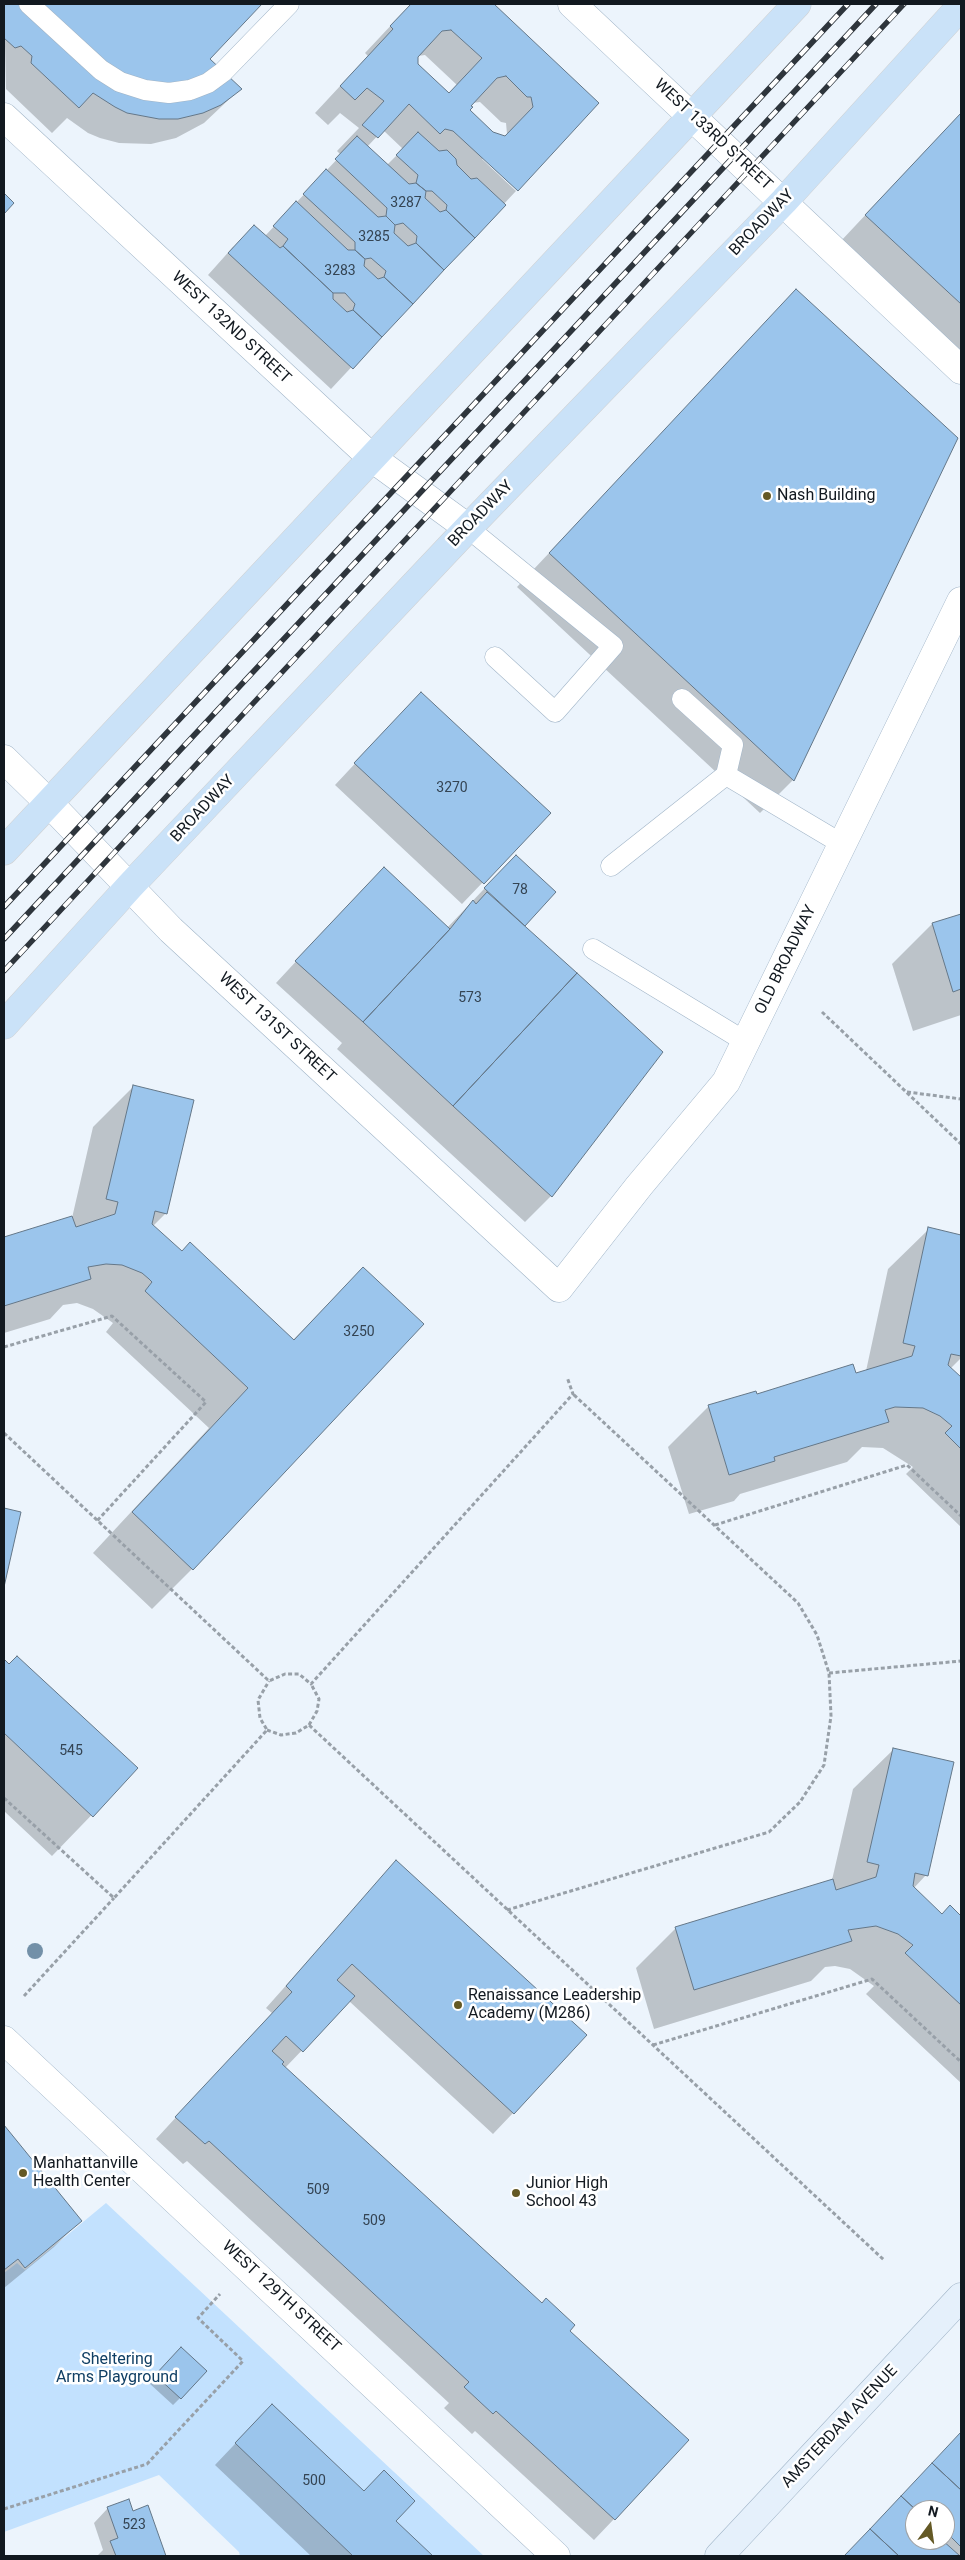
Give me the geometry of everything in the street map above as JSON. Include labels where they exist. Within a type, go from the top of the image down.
[{"type":"main road","points":[[4,851],[797,4]]},
{"type":"main road","name":"BROADWAY","points":[[4,1025],[130,886],[468,528],[784,201],[961,6]]},
{"type":"main road","name":"AMSTERDAM AVENUE","points":[[719,2556],[961,2297]]},
{"type":"street","name":"WEST 133RD STREET","points":[[572,4],[784,201],[961,370]]},
{"type":"street","name":"WEST 132ND STREET","points":[[4,117],[372,458],[468,528]]},
{"type":"street","name":"OLD BROADWAY","points":[[559,1288],[639,1186],[726,1082],[961,601]]},
{"type":"street","name":"WEST 131ST STREET","points":[[4,759],[171,930],[559,1288]]},
{"type":"street","name":"WEST 129TH STREET","points":[[4,2040],[556,2556]]},
{"type":"lane","points":[[29,4],[101,70],[120,82],[145,90],[169,93],[190,90],[208,83],[223,72],[289,4]]},
{"type":"lane","points":[[468,528],[613,646],[555,712],[495,657]]},
{"type":"lane","points":[[611,866],[726,775],[733,745],[682,699]]},
{"type":"lane","points":[[726,775],[842,844]]},
{"type":"lane","points":[[593,949],[746,1042]]},
{"type":"path","points":[[822,1012],[961,1144]]},
{"type":"path","points":[[907,1092],[961,1099]]},
{"type":"path","points":[[4,1347],[112,1316],[206,1402],[97,1520]]},
{"type":"path","points":[[508,1910],[769,1832],[800,1802],[824,1766],[831,1716],[829,1673],[818,1634],[798,1603],[574,1394],[567,1377]]},
{"type":"path","points":[[311,1684],[574,1394]]},
{"type":"path","points":[[4,1433],[269,1681]]},
{"type":"path","points":[[715,1525],[907,1465],[961,1516]]},
{"type":"path","points":[[829,1673],[961,1661]]},
{"type":"path","points":[[285,1674],[299,1674],[311,1684],[319,1699],[317,1711],[309,1725],[296,1733],[281,1735],[267,1730],[260,1718],[258,1700],[269,1681],[285,1674]]},
{"type":"path","points":[[309,1725],[884,2260]]},
{"type":"path","points":[[24,1996],[267,1730]]},
{"type":"path","points":[[4,1798],[114,1898]]},
{"type":"path","points":[[653,2045],[872,1979],[961,2062]]},
{"type":"path","points":[[4,2509],[148,2464],[243,2361],[198,2318],[220,2294]]},
{"type":"green space","name":"Sheltering Arms Playground","points":[[106,2203],[484,2556],[240,2556],[239,2552],[159,2475],[4,2532],[4,2273],[17,2263],[25,2270]]},
{"type":"building","points":[[4,4],[262,4],[210,59],[242,89],[221,105],[203,113],[178,119],[159,119],[127,113],[93,93],[79,108],[31,63],[32,56],[21,46],[15,48],[4,38]]},
{"type":"building","points":[[411,4],[494,4],[599,103],[518,191],[453,131],[445,129],[440,134],[409,104],[378,138],[362,125],[384,101],[367,88],[355,100],[340,86],[393,29],[390,26]],"holes":[[[451,30],[482,58],[449,93],[418,64],[418,57],[442,31]],[[506,76],[527,97],[531,97],[533,107],[505,136],[493,132],[470,110],[473,107],[471,106],[497,78]]]},
{"type":"building","points":[[961,113],[961,304],[865,215]]},
{"type":"building","points":[[418,132],[439,151],[447,150],[456,159],[457,165],[471,179],[477,178],[506,205],[475,238],[446,210],[447,205],[432,191],[426,191],[416,183],[418,175],[396,155]]},
{"type":"building","points":[[357,136],[409,184],[416,183],[426,191],[425,198],[440,212],[446,210],[475,238],[444,270],[416,243],[417,236],[403,223],[395,225],[386,216],[387,208],[335,159]]},
{"type":"building","points":[[326,169],[378,217],[386,216],[395,225],[394,233],[408,246],[416,243],[444,270],[413,304],[384,277],[386,271],[371,258],[365,259],[355,250],[355,242],[303,194]]},
{"type":"building","points":[[4,193],[14,203],[4,214]]},
{"type":"building","points":[[296,201],[348,250],[355,250],[365,259],[364,266],[378,279],[384,277],[413,304],[382,337],[353,310],[355,304],[345,293],[333,293],[283,246],[288,239],[273,226]]},
{"type":"building","points":[[254,225],[280,248],[283,246],[333,293],[333,299],[347,312],[353,310],[382,337],[353,369],[228,253]]},
{"type":"building","name":"Nash Building","points":[[796,289],[958,438],[794,781],[549,553]]},
{"type":"building","points":[[421,692],[551,813],[484,884],[354,763]]},
{"type":"building","points":[[516,855],[556,892],[525,926],[484,888]]},
{"type":"building","points":[[384,867],[450,929],[363,1022],[295,961]]},
{"type":"building","points":[[487,892],[577,973],[453,1106],[363,1022],[450,929],[473,900],[476,904]]},
{"type":"building","points":[[961,914],[961,989],[953,992],[932,923]]},
{"type":"building","points":[[577,973],[663,1052],[552,1197],[453,1106]]},
{"type":"building","points":[[133,1085],[194,1100],[167,1214],[155,1211],[152,1224],[182,1251],[190,1242],[294,1340],[363,1267],[424,1324],[193,1570],[132,1512],[248,1388],[145,1291],[152,1282],[149,1279],[142,1273],[122,1265],[106,1264],[88,1267],[91,1279],[4,1306],[4,1237],[72,1216],[76,1227],[115,1214],[118,1202],[106,1199]]},
{"type":"building","points":[[928,1227],[961,1235],[961,1356],[951,1354],[948,1365],[961,1377],[961,1449],[945,1433],[952,1426],[940,1416],[923,1408],[895,1407],[885,1410],[889,1422],[774,1457],[775,1461],[729,1475],[708,1405],[756,1391],[757,1394],[853,1364],[856,1373],[912,1356],[915,1346],[903,1343]]},
{"type":"building","points":[[4,1508],[21,1512],[4,1587]]},
{"type":"building","points":[[17,1656],[138,1768],[93,1817],[4,1733],[4,1659],[9,1664]]},
{"type":"building","points":[[893,1748],[954,1762],[928,1876],[915,1873],[913,1886],[942,1914],[950,1905],[961,1916],[961,2005],[905,1953],[913,1945],[898,1934],[876,1926],[848,1930],[852,1941],[694,1990],[675,1927],[833,1879],[836,1890],[876,1877],[879,1865],[867,1862]]},
{"type":"building","points":[[396,1860],[587,2035],[514,2114],[352,1964],[337,1980],[355,1996],[303,2052],[286,2036],[272,2051],[284,2062],[282,2064],[542,2303],[546,2298],[575,2325],[570,2331],[689,2440],[615,2520],[496,2411],[493,2414],[464,2387],[469,2382],[209,2141],[205,2144],[175,2117],[292,1992],[286,1986]]},
{"type":"building","name":"Manhattanville Health Center","points":[[4,2125],[82,2221],[25,2268],[18,2259],[4,2270]]},
{"type":"building","points":[[181,2347],[207,2371],[181,2399],[155,2375]]},
{"type":"building","points":[[272,2404],[364,2491],[384,2470],[415,2501],[396,2521],[433,2556],[353,2556],[235,2443]]},
{"type":"building","points":[[961,2432],[961,2490],[932,2463]]},
{"type":"building","points":[[932,2463],[961,2490],[961,2547],[955,2541],[955,2500],[905,2500],[901,2496]]},
{"type":"building","points":[[901,2496],[905,2500],[905,2550],[953,2550],[960,2556],[899,2556],[870,2529]]},
{"type":"building","points":[[129,2499],[133,2511],[148,2505],[166,2556],[116,2556],[110,2541],[118,2538],[107,2507]]},
{"type":"building","points":[[870,2529],[899,2556],[844,2556]]},
{"type":"railway","points":[[4,907],[848,4]]},
{"type":"railway","points":[[4,939],[876,4]]},
{"type":"railway","points":[[4,971],[904,4]]},
{"type":"place","name":"Nash Building","points":[[767,496]]},
{"type":"place","name":"Renaissance Leadership Academy (M286)","points":[[458,2005]]},
{"type":"place","name":"Manhattanville Health Center","points":[[23,2173]]},
{"type":"place","name":"Junior High School 43","points":[[516,2193]]}]
